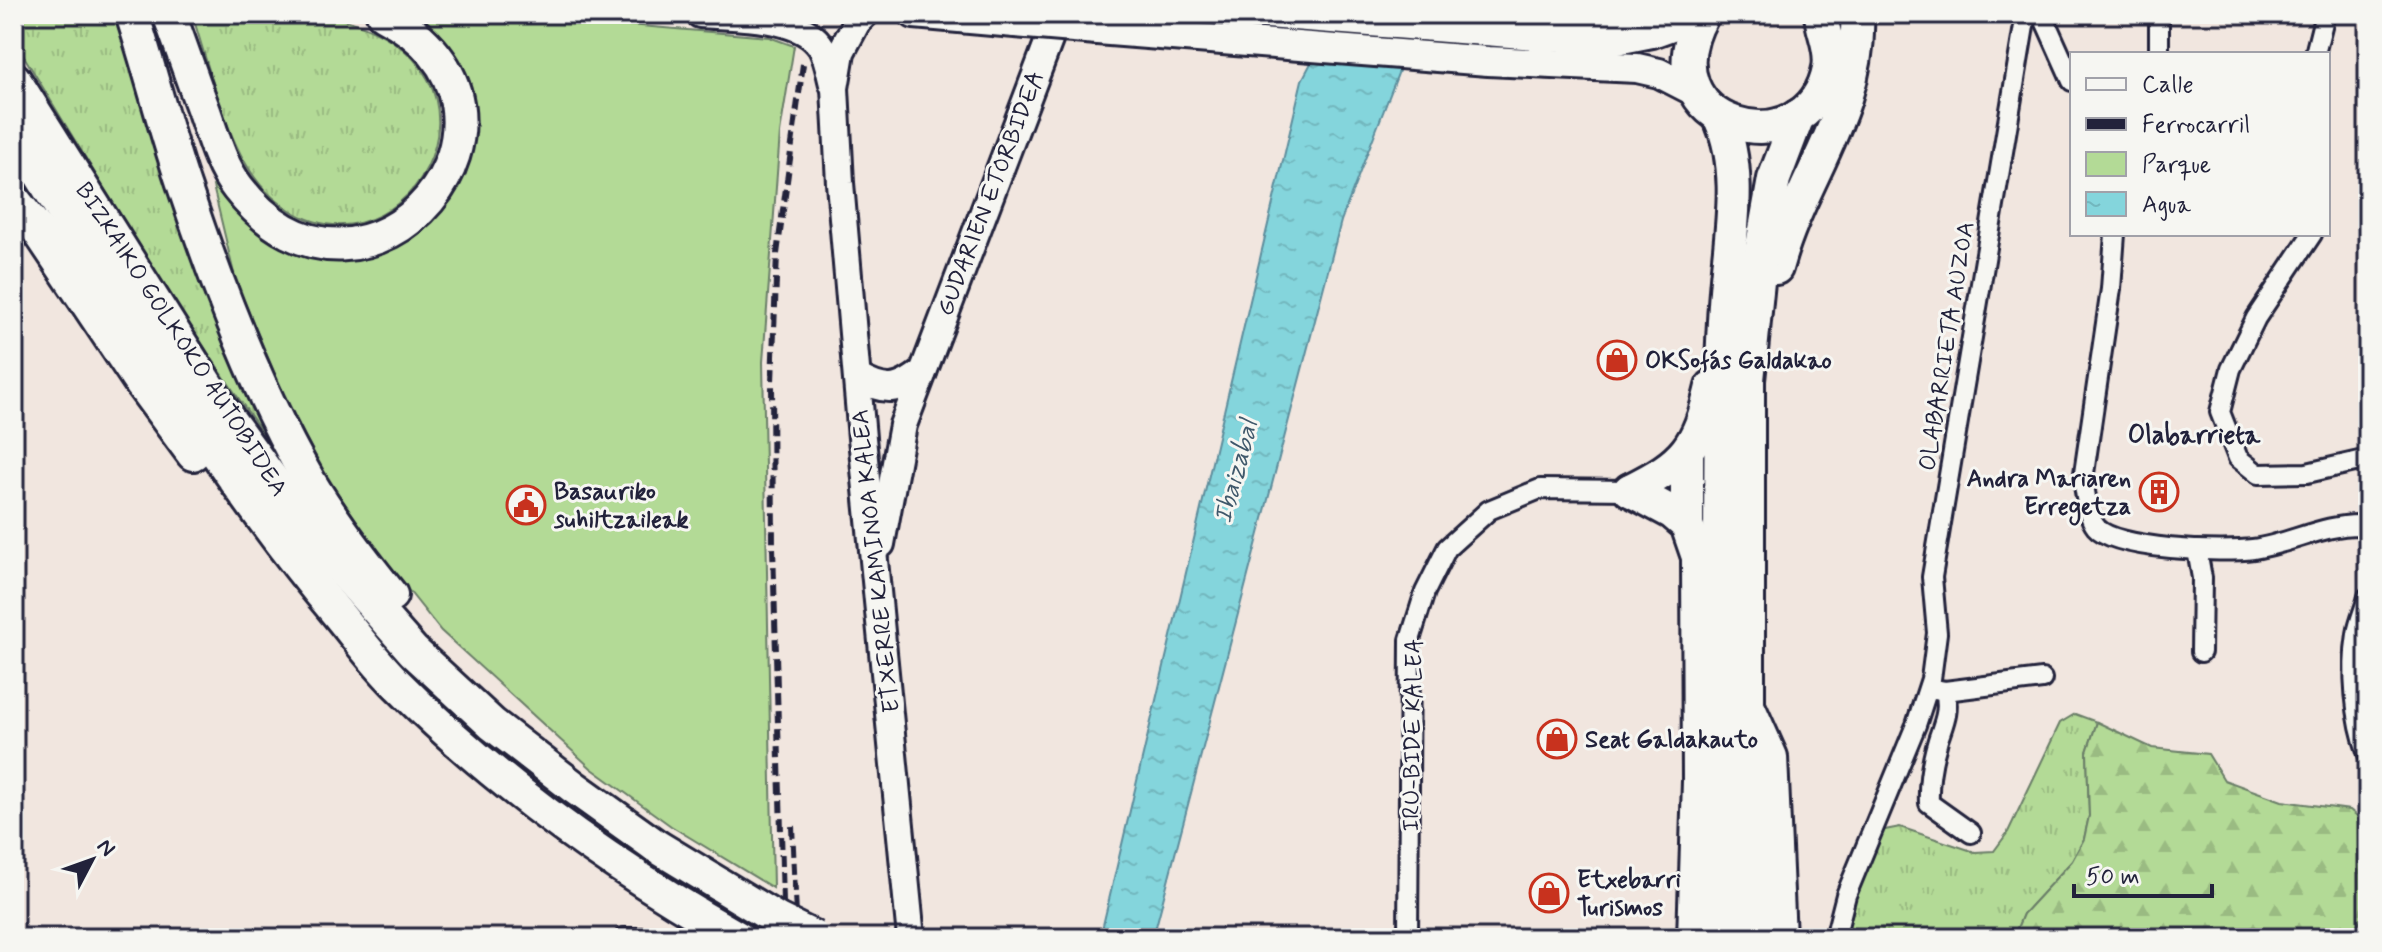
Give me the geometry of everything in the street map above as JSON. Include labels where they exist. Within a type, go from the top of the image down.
[{"type":"highway","points":[[169,14],[219,154],[236,185],[253,205],[284,229],[312,243],[344,244],[375,240],[401,226],[434,196],[451,166],[459,138],[458,111],[449,78],[433,52],[415,34],[383,14]]},
{"type":"highway","points":[[1702,14],[1688,54],[1696,92],[1707,109],[1720,118],[1739,126],[1758,128],[1798,116],[1811,106],[1818,94],[1830,65],[1828,41],[1820,16]]},
{"type":"highway","points":[[1750,363],[1766,325],[1773,282],[1790,222],[1847,98],[1855,64],[1857,14]]},
{"type":"highway","points":[[1541,37],[1622,19],[1644,24]]},
{"type":"highway","points":[[144,21],[184,189],[269,403],[309,481],[365,562],[428,642],[575,788]]},
{"type":"highway","name":"BIZKAIKO GOLKOKO AUTOBIDEA","points":[[14,79],[229,420],[319,544],[413,651],[492,724],[656,846],[766,913],[815,938]]},
{"type":"highway","points":[[1748,938],[1747,413],[1750,363],[1761,252],[1774,179],[1798,116]]},
{"type":"highway","points":[[1720,118],[1733,169],[1733,216],[1724,333],[1723,938]]},
{"type":"highway","name":"BIZKAIKO GOLKOKO AUTOBIDEA","points":[[14,132],[206,438],[291,558],[393,680],[461,744],[527,799],[641,880],[738,938]]},
{"type":"highway","points":[[14,200],[38,230],[142,385],[252,533],[272,558],[393,680]]},
{"type":"highway","points":[[14,214],[70,279]]},
{"type":"highway","points":[[1630,490],[1658,476],[1694,443],[1707,409],[1724,333]]},
{"type":"highway","points":[[1687,452],[1687,525],[1698,557],[1699,781],[1694,938]]},
{"type":"highway","points":[[1630,490],[1673,513],[1687,525]]},
{"type":"highway","points":[[1746,703],[1759,724],[1771,757],[1779,938]]},
{"type":"highway","points":[[1713,938],[1722,856]]},
{"type":"main road","points":[[914,14],[1488,61],[1637,68],[1659,73],[1696,92]]},
{"type":"main road","points":[[1268,14],[1541,37]]},
{"type":"main road","points":[[1644,24],[1702,14]]},
{"type":"street","points":[[700,14],[771,20],[797,29],[821,47],[835,88]]},
{"type":"street","points":[[835,88],[841,52],[857,22],[865,14]]},
{"type":"street","name":"GUDARIEN ETORBIDEA","points":[[875,574],[903,425],[1059,14]]},
{"type":"street","name":"OLABARRIETA AUZOA","points":[[1937,689],[1937,633],[1932,577],[2026,14]]},
{"type":"street","points":[[2042,14],[2070,77]]},
{"type":"street","points":[[2159,14],[2159,52]]},
{"type":"street","points":[[2316,52],[2325,14]]},
{"type":"street","name":"ETXERRE KAMINOA KALEA","points":[[835,88],[862,438],[911,938]]},
{"type":"street","points":[[2115,236],[2111,289],[2084,471],[2088,507],[2096,527],[2116,540],[2212,552],[2255,549],[2344,525],[2361,525],[2368,534]]},
{"type":"street","points":[[2311,236],[2256,318],[2231,369],[2220,412],[2238,458],[2258,474],[2307,473],[2368,459]]},
{"type":"street","points":[[857,377],[881,388],[898,389],[923,372]]},
{"type":"street","points":[[862,438],[878,439],[892,435],[903,425]]},
{"type":"street","name":"IRU-BIDE KALEA","points":[[1408,938],[1410,640],[1425,592],[1447,548],[1489,510],[1540,489],[1630,490]]},
{"type":"street","points":[[2197,550],[2202,578],[2201,652]]},
{"type":"street","points":[[2368,597],[2357,634],[2355,686],[2368,754]]},
{"type":"street","points":[[1937,689],[2042,679]]},
{"type":"street","points":[[1937,689],[1949,705],[1931,771],[1929,803],[1971,833]]},
{"type":"street","points":[[1835,938],[1846,895],[1916,725],[1937,689]]},
{"type":"street","points":[[624,938],[656,937]]},
{"type":"green space","points":[[14,14],[121,14],[319,510],[237,396],[123,219],[14,40]]},
{"type":"green space","points":[[192,14],[320,14],[392,41],[428,79],[438,124],[427,167],[400,202],[360,223],[314,221],[266,191],[253,175],[230,132]]},
{"type":"green space","points":[[414,14],[556,14],[617,24],[769,37],[794,46],[780,133],[763,362],[773,888],[671,826],[591,768],[441,631],[378,552],[324,473],[284,396],[236,282],[213,186],[222,185],[238,214],[268,239],[286,249],[337,261],[384,253],[424,228],[454,192],[471,148],[471,101],[454,55]]},
{"type":"green space","points":[[2075,714],[2097,722],[2087,752],[2089,816],[2084,839],[2072,861],[2023,914],[2013,938],[1828,938],[1875,832],[1900,827],[1975,852],[1994,851],[2008,832],[2060,723]]},
{"type":"green space","points":[[2097,722],[2152,748],[2208,754],[2224,780],[2282,801],[2350,810],[2368,825],[2368,910],[2351,938],[2013,938],[2023,914],[2072,861],[2084,839],[2089,816],[2087,752]]},
{"type":"water","name":"Ibaizabal","points":[[1337,14],[1421,14],[1341,221],[1153,938],[1100,938],[1302,80]]},
{"type":"railway","points":[[784,938],[773,547],[772,382],[777,254],[803,64]]},
{"type":"railway","points":[[792,826],[797,938]]},
{"type":"place","name":"OKSofás Galdakao","points":[[1617,360]]},
{"type":"place","name":"Andra Mariaren Erregetza","points":[[2159,492]]},
{"type":"place","name":"Basauriko suhiltzaileak","points":[[526,505]]},
{"type":"place","name":"Seat Galdakauto","points":[[1557,739]]},
{"type":"place","name":"Etxebarri Turismos","points":[[1549,893]]},
{"type":"district","name":"Olabarrieta","points":[[2194,434]]}]
